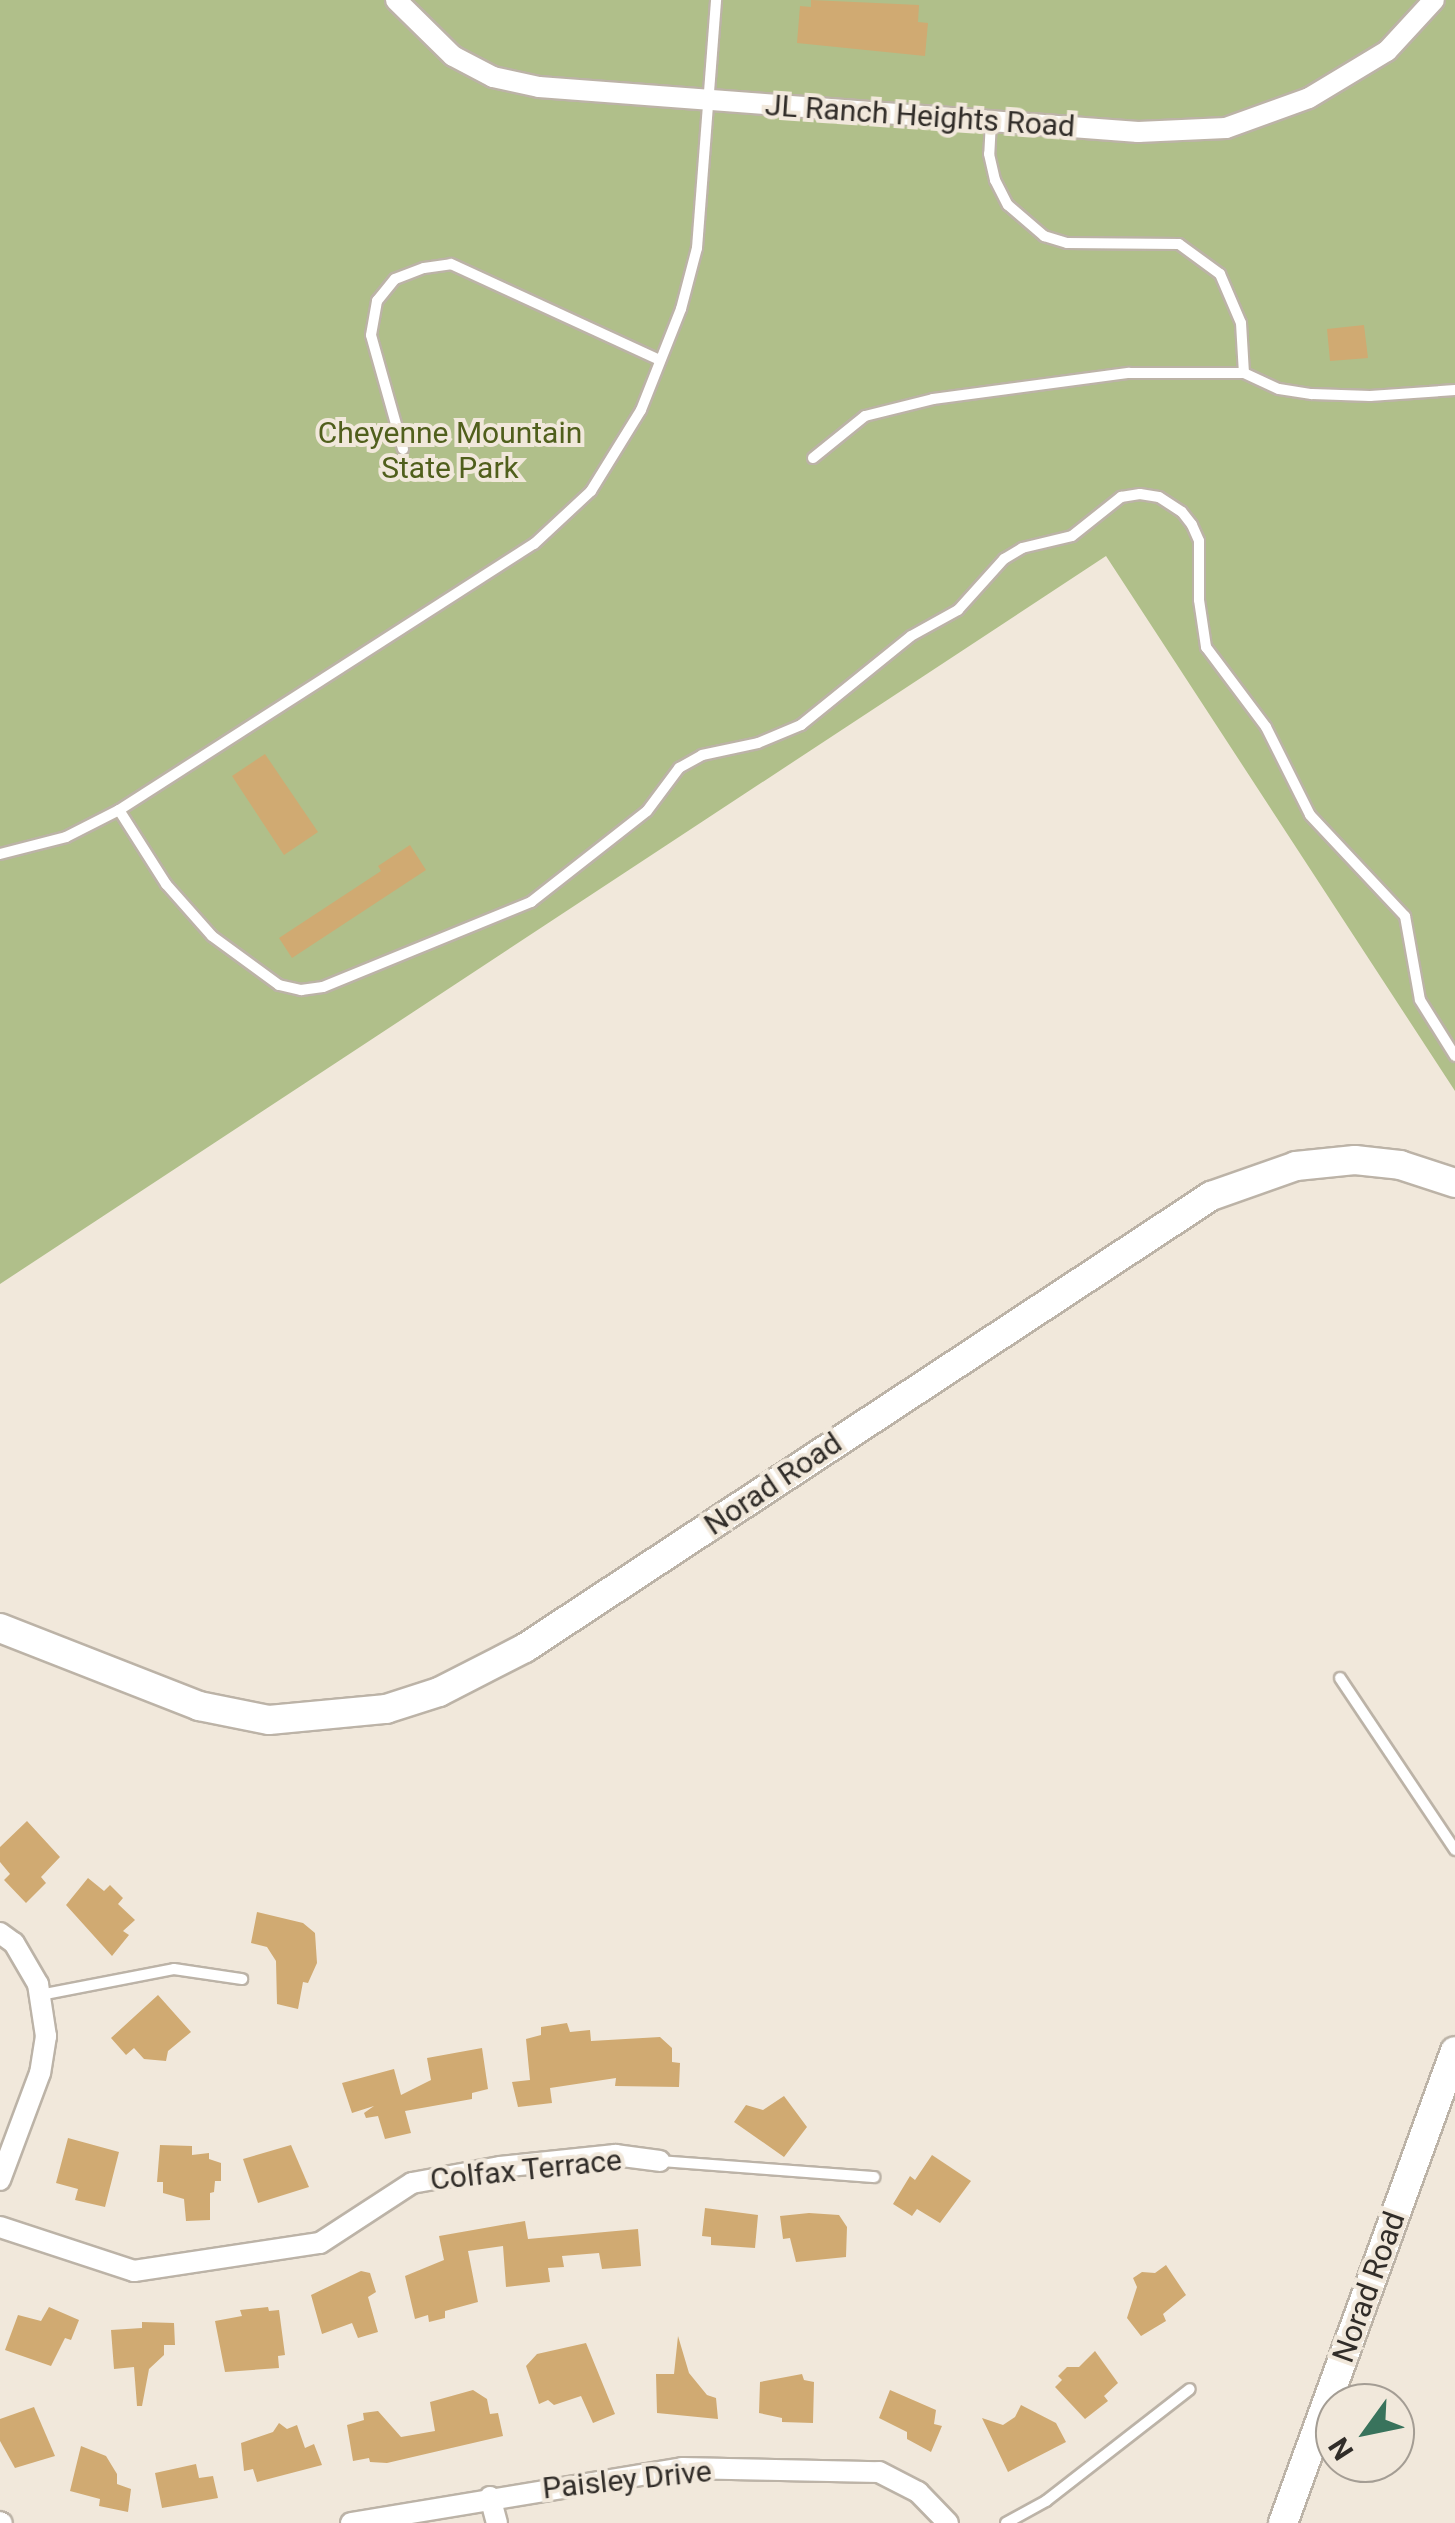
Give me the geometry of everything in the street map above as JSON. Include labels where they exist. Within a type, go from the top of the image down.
[{"type":"street","name":"JL Ranch Heights Road","points":[[396,0],[452,56],[493,77],[539,87],[1138,132],[1226,128],[1310,98],[1387,51],[1434,0]]},
{"type":"street","name":"Norad Road","points":[[0,1628],[200,1706],[269,1720],[386,1710],[439,1692],[525,1648],[1211,1196],[1296,1166],[1355,1160],[1400,1165],[1455,1183]]},
{"type":"street","name":"Norad Road","points":[[0,1618],[70,1656]]},
{"type":"street","points":[[0,1932],[14,1944],[40,1995],[46,2036],[40,2073],[0,2180]]},
{"type":"street","name":"Norad Road","points":[[1283,2523],[1455,2052]]},
{"type":"street","name":"Colfax Terrace","points":[[0,2227],[134,2271],[320,2243],[412,2183],[500,2166],[615,2155],[660,2162]]},
{"type":"street","name":"Paisley Drive","points":[[351,2523],[682,2468],[879,2472],[918,2492],[948,2523]]},
{"type":"street","points":[[490,2497],[496,2523]]},
{"type":"lane","points":[[0,854],[66,837],[119,810],[534,544],[591,491],[641,410],[697,248],[716,0]]},
{"type":"lane","points":[[991,120],[989,154],[995,180],[1008,205],[1044,236],[1066,244],[1179,244],[1220,274],[1241,323],[1244,373]]},
{"type":"lane","points":[[404,449],[371,335],[377,301],[395,280],[424,268],[451,264],[660,360]]},
{"type":"lane","points":[[813,458],[865,416],[933,399],[1130,373],[1244,373],[1279,389],[1312,394],[1370,396],[1455,390]]},
{"type":"lane","points":[[119,810],[166,884],[212,936],[279,986],[301,990],[323,987],[531,902],[647,811],[679,768],[702,755],[769,740],[800,724],[911,636],[958,610],[1004,559],[1022,548],[1072,536],[1120,497],[1140,494],[1160,498],[1182,512],[1192,526],[1200,541],[1199,600],[1206,647],[1266,727],[1310,816],[1405,916],[1420,1000],[1455,1056]]},
{"type":"lane","points":[[1340,1678],[1455,1850]]},
{"type":"lane","points":[[40,1995],[174,1969],[242,1979]]},
{"type":"lane","points":[[660,2162],[874,2177]]},
{"type":"lane","points":[[1006,2523],[1046,2502],[1190,2390]]},
{"type":"green space","name":"Cheyenne Mountain State Park","points":[[0,0],[1455,0],[1455,1091],[1106,556],[0,1284]]},
{"type":"building","points":[[811,0],[919,5],[918,22],[928,23],[925,56],[797,43],[800,6],[811,7]]},
{"type":"building","points":[[1364,325],[1368,358],[1330,361],[1327,329]]},
{"type":"building","points":[[265,754],[318,832],[284,855],[232,776]]},
{"type":"building","points":[[410,845],[426,870],[292,958],[279,938],[381,871],[378,866]]},
{"type":"building","points":[[27,1821],[60,1857],[41,1877],[46,1883],[26,1903],[4,1880],[10,1874],[0,1862],[0,1847]]},
{"type":"building","points":[[88,1878],[104,1891],[110,1885],[123,1898],[118,1904],[135,1920],[123,1931],[129,1935],[112,1956],[66,1905]]},
{"type":"building","points":[[257,1912],[303,1923],[315,1933],[317,1963],[308,1983],[303,1982],[298,2009],[277,2004],[276,1961],[267,1947],[251,1943]]},
{"type":"building","points":[[158,1995],[191,2032],[168,2051],[166,2061],[144,2059],[134,2048],[126,2055],[111,2038]]},
{"type":"building","points":[[567,2023],[570,2032],[590,2030],[591,2041],[660,2037],[672,2048],[672,2062],[680,2063],[679,2087],[615,2086],[616,2078],[550,2088],[552,2103],[518,2107],[512,2082],[530,2080],[526,2039],[541,2035],[541,2027]]},
{"type":"building","points":[[482,2048],[488,2089],[472,2093],[472,2099],[405,2111],[411,2133],[385,2139],[378,2116],[366,2118],[364,2113],[374,2106],[352,2113],[342,2083],[394,2069],[401,2095],[431,2080],[427,2058]]},
{"type":"building","points":[[784,2096],[807,2127],[784,2157],[734,2122],[746,2105],[763,2110]]},
{"type":"building","points":[[68,2138],[119,2152],[105,2207],[75,2200],[78,2189],[56,2183]]},
{"type":"building","points":[[160,2145],[192,2146],[192,2155],[209,2153],[209,2159],[221,2163],[221,2181],[215,2181],[214,2192],[210,2193],[210,2220],[186,2221],[184,2199],[163,2193],[163,2182],[157,2182]]},
{"type":"building","points":[[291,2145],[309,2187],[258,2203],[243,2159]]},
{"type":"building","points":[[932,2155],[971,2181],[940,2223],[917,2209],[912,2216],[893,2204],[910,2176],[915,2180]]},
{"type":"building","points":[[705,2208],[758,2215],[755,2248],[711,2245],[711,2237],[702,2236]]},
{"type":"building","points":[[839,2215],[847,2227],[846,2257],[796,2262],[790,2238],[783,2239],[780,2216]]},
{"type":"building","points":[[525,2221],[528,2239],[638,2229],[641,2266],[602,2269],[599,2253],[562,2256],[564,2267],[548,2268],[550,2282],[506,2287],[503,2246],[468,2251],[478,2302],[445,2311],[445,2318],[429,2322],[428,2315],[415,2319],[405,2276],[444,2260],[439,2236]]},
{"type":"building","points":[[1166,2265],[1186,2295],[1163,2314],[1166,2321],[1141,2336],[1127,2318],[1137,2287],[1133,2278],[1142,2272],[1155,2273]]},
{"type":"building","points":[[361,2271],[370,2273],[376,2292],[368,2297],[378,2332],[358,2338],[352,2323],[322,2334],[311,2295]]},
{"type":"building","points":[[49,2307],[79,2320],[71,2340],[65,2338],[51,2366],[5,2350],[18,2315],[41,2321]]},
{"type":"building","points":[[268,2307],[269,2311],[279,2310],[285,2355],[278,2356],[279,2368],[225,2372],[215,2321],[242,2316],[240,2310]]},
{"type":"building","points":[[142,2322],[174,2323],[175,2345],[164,2345],[164,2355],[149,2369],[142,2406],[137,2406],[134,2367],[114,2369],[111,2330],[142,2328]]},
{"type":"building","points":[[678,2336],[689,2373],[707,2395],[716,2398],[718,2419],[657,2413],[656,2374],[674,2374]]},
{"type":"building","points":[[586,2343],[615,2414],[593,2423],[581,2396],[554,2405],[548,2400],[539,2404],[526,2366],[537,2354]]},
{"type":"building","points":[[1095,2351],[1118,2383],[1104,2396],[1108,2401],[1085,2419],[1055,2387],[1062,2380],[1058,2376],[1067,2367],[1079,2367]]},
{"type":"building","points":[[802,2374],[804,2380],[814,2382],[813,2423],[782,2422],[782,2418],[759,2413],[760,2382]]},
{"type":"building","points":[[473,2390],[487,2399],[490,2414],[498,2413],[503,2436],[387,2463],[370,2462],[369,2458],[353,2461],[347,2425],[364,2420],[363,2413],[378,2411],[401,2437],[435,2431],[430,2402]]},
{"type":"building","points":[[890,2390],[936,2410],[934,2424],[942,2426],[931,2452],[907,2439],[907,2432],[879,2418]]},
{"type":"building","points":[[1021,2405],[1056,2423],[1066,2442],[1008,2472],[982,2418],[1003,2425],[1015,2417]]},
{"type":"building","points":[[34,2407],[55,2456],[15,2468],[0,2441],[0,2419]]},
{"type":"building","points":[[279,2423],[287,2429],[297,2425],[305,2448],[314,2444],[322,2465],[257,2482],[253,2469],[244,2471],[241,2443],[273,2432]]},
{"type":"building","points":[[81,2446],[106,2456],[117,2474],[117,2484],[131,2489],[128,2512],[99,2506],[100,2499],[70,2491]]},
{"type":"building","points":[[196,2464],[199,2478],[213,2476],[218,2498],[162,2508],[155,2473]]}]
